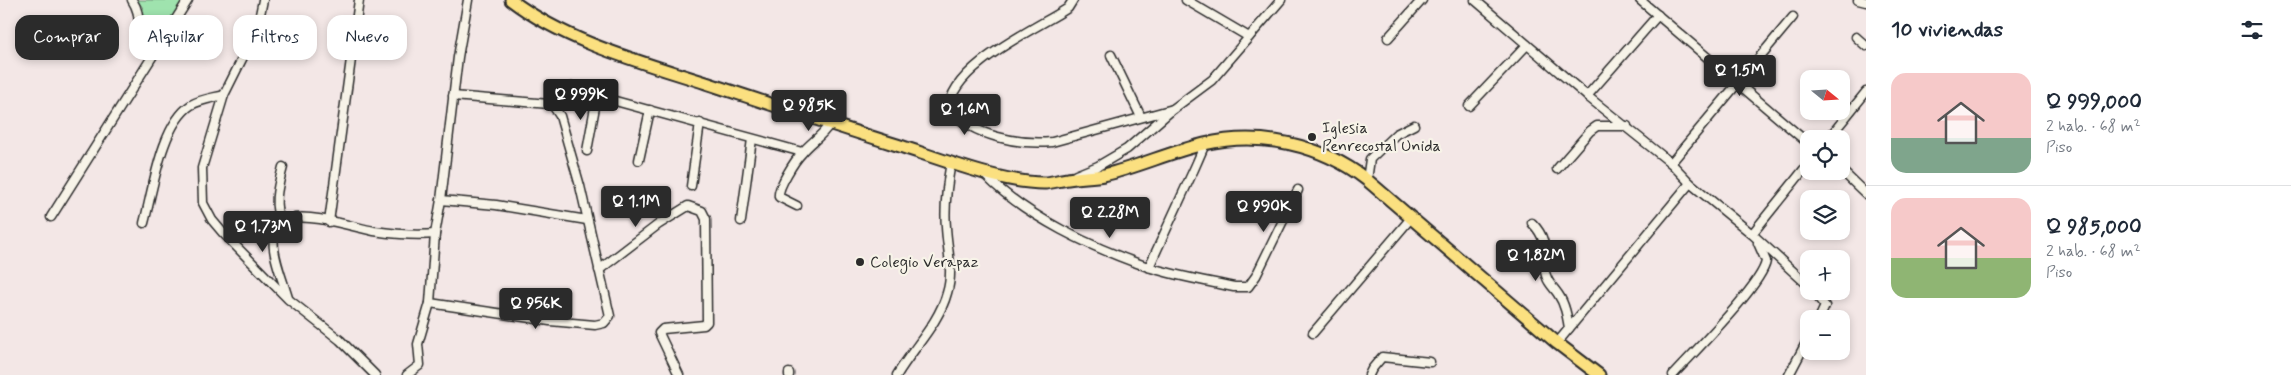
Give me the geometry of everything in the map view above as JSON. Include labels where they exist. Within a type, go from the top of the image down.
[{"type":"highway","points":[[512,0],[538,18],[580,39],[830,124],[982,172],[1046,183],[1103,175],[1204,144],[1239,139],[1265,139],[1292,144],[1336,160],[1367,180],[1557,343],[1586,371],[1599,375]]},
{"type":"street","points":[[132,0],[137,15]]},
{"type":"street","points":[[179,15],[188,0]]},
{"type":"street","points":[[262,0],[257,30],[224,95],[202,168],[203,203],[212,220],[223,233],[288,299],[340,340],[376,375]]},
{"type":"street","points":[[329,222],[359,0]]},
{"type":"street","points":[[407,375],[420,366],[418,344],[430,303],[435,234],[468,0]]},
{"type":"street","points":[[505,0],[512,0]]},
{"type":"street","points":[[1074,0],[1068,8],[998,49],[977,67],[956,87],[949,101],[949,110],[967,125],[996,136],[1035,143],[1052,142],[1173,109]]},
{"type":"street","points":[[1186,0],[1248,37]]},
{"type":"street","points":[[1065,179],[1098,166],[1127,149],[1173,109],[1212,80],[1281,0]]},
{"type":"street","points":[[1388,38],[1422,0]]},
{"type":"street","points":[[1475,0],[1527,46],[1671,163],[1690,183],[1800,278]]},
{"type":"street","points":[[1640,0],[1800,136]]},
{"type":"street","points":[[1858,0],[1866,2]]},
{"type":"street","points":[[1588,96],[1658,15]]},
{"type":"street","points":[[1671,163],[1792,17]]},
{"type":"street","points":[[1856,37],[1866,46]]},
{"type":"street","points":[[1469,106],[1527,46]]},
{"type":"street","points":[[1111,54],[1141,117]]},
{"type":"street","points":[[51,217],[151,60]]},
{"type":"street","points":[[572,87],[597,96],[802,152]]},
{"type":"street","points":[[1835,130],[1866,92]]},
{"type":"street","points":[[144,223],[166,142],[176,119],[189,106],[198,101],[224,95]]},
{"type":"street","points":[[430,303],[550,321],[595,325],[604,323],[610,316],[560,116],[554,107],[549,104],[453,96]]},
{"type":"street","points":[[587,151],[597,96]]},
{"type":"street","points":[[639,160],[650,110]]},
{"type":"street","points":[[691,186],[700,123]]},
{"type":"street","points":[[797,206],[779,197],[779,188],[802,152],[821,137],[830,124]]},
{"type":"street","points":[[1367,180],[1370,159],[1396,134],[1414,125]]},
{"type":"street","points":[[1557,169],[1590,130],[1597,126],[1627,126]]},
{"type":"street","points":[[741,222],[752,139]]},
{"type":"street","points":[[1148,267],[1196,167],[1204,144]]},
{"type":"street","points":[[897,375],[938,315],[948,291],[950,275],[945,194],[951,162]]},
{"type":"street","points":[[282,224],[276,207],[283,167]]},
{"type":"street","points":[[982,172],[1016,201],[1070,234],[1148,267],[1234,287],[1248,288],[1256,276],[1298,190]]},
{"type":"street","points":[[1754,237],[1800,175]]},
{"type":"street","points":[[1850,179],[1866,194]]},
{"type":"street","points":[[1557,343],[1690,183]]},
{"type":"street","points":[[441,200],[496,205],[587,220]]},
{"type":"street","points":[[599,270],[659,224],[688,206],[702,211],[706,219],[707,322],[704,325],[662,329],[659,333],[679,375]]},
{"type":"street","points":[[288,299],[274,247],[274,238],[279,226],[289,219],[304,218],[373,231],[415,236],[435,234]]},
{"type":"street","points":[[1313,333],[1411,218]]},
{"type":"street","points":[[1532,223],[1544,244],[1547,278],[1566,310],[1569,328]]},
{"type":"street","points":[[1673,375],[1759,278],[1766,261],[1754,237]]},
{"type":"street","points":[[1789,375],[1800,354]]},
{"type":"street","points":[[1369,375],[1382,357],[1430,362]]},
{"type":"green space","points":[[137,0],[185,0],[176,15],[144,15],[143,8]]},
{"type":"place","name":"Iglesia Penrecostal Unida","points":[[1312,137]]},
{"type":"place","name":"Colegio Verapaz","points":[[860,262]]}]
